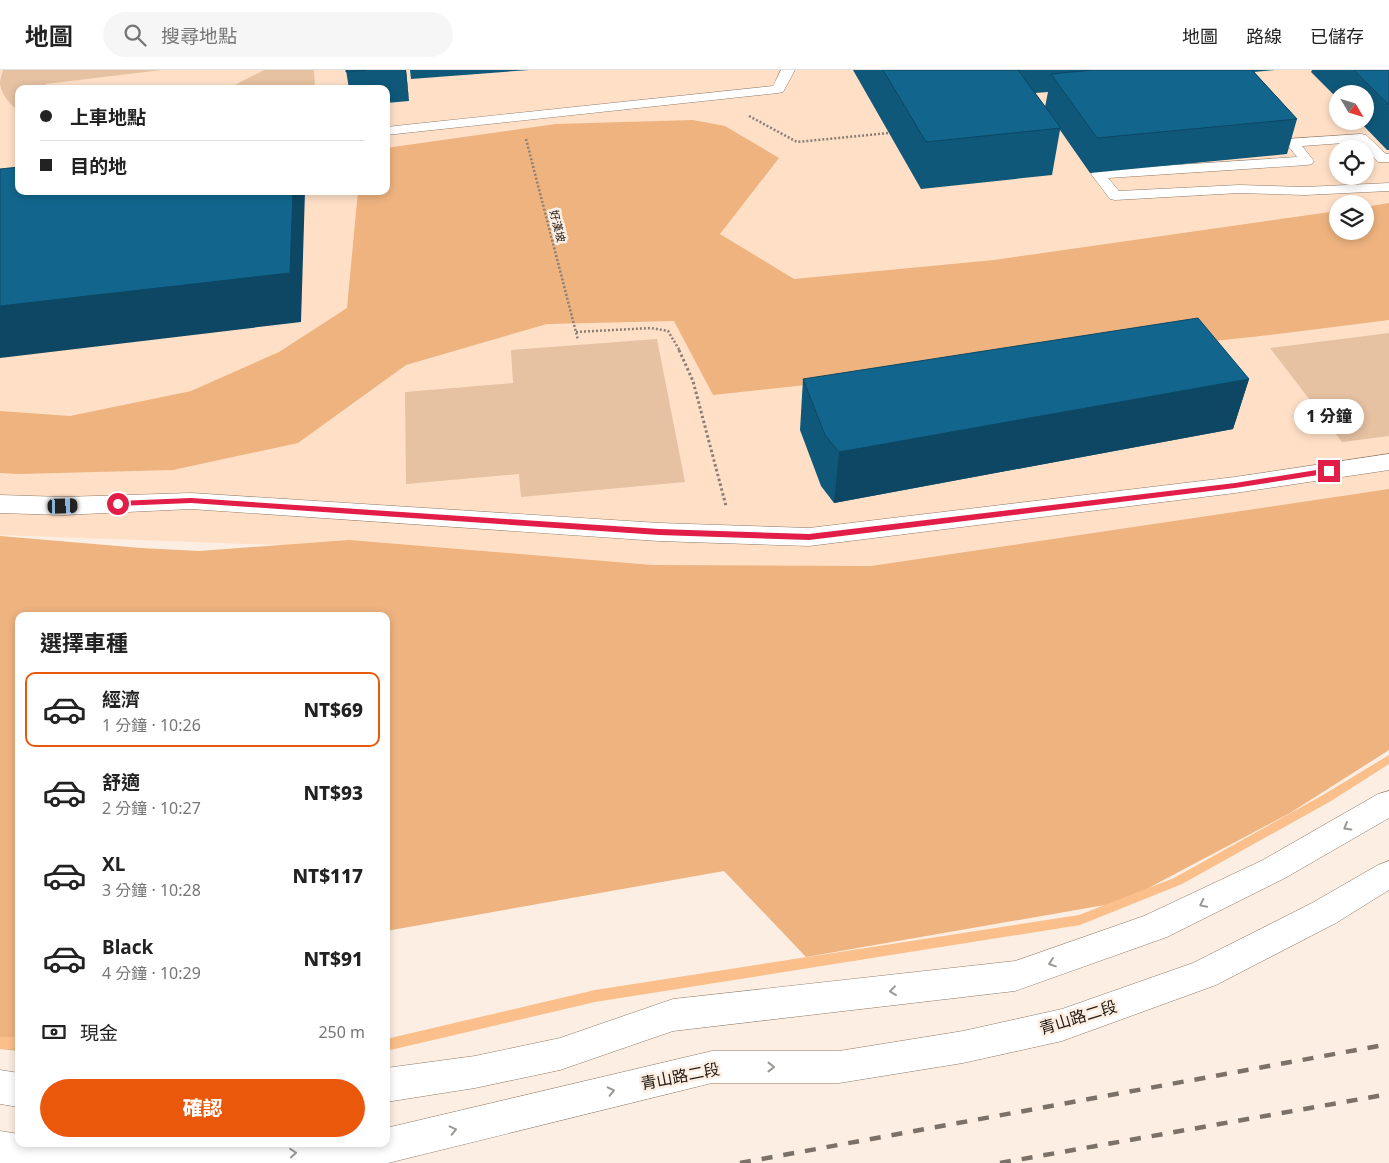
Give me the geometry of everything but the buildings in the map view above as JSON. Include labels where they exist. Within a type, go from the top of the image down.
[{"type":"street","points":[[0,504],[63,506],[191,501],[659,532],[809,537],[1235,485],[1389,462]]},
{"type":"street","points":[[390,1084],[475,1072],[560,1054],[673,1015],[1015,976],[1155,927],[1274,869],[1389,803]]},
{"type":"street","name":"青山路二段","points":[[390,1144],[712,1067],[838,1067],[963,1047],[1062,1025],[1204,974],[1324,913],[1389,874]]},
{"type":"street","points":[[0,1087],[15,1089]]},
{"type":"street","name":"青山路二段","points":[[0,1149],[63,1158],[253,1156],[368,1147]]},
{"type":"lane","points":[[390,131],[778,89],[788,70]]},
{"type":"lane","points":[[1389,158],[1383,159],[1361,138],[1292,142],[1307,161],[1098,174],[1115,196],[1239,189],[1304,191],[1389,187]]},
{"type":"path","name":"好漢坡","points":[[521,116],[578,340]]},
{"type":"path","points":[[576,332],[651,328],[668,331],[682,355],[693,381],[726,507]]},
{"type":"shaded area","points":[[0,70],[1389,70],[1389,501],[817,577],[335,547],[0,535]]},
{"type":"shaded area","points":[[3,70],[162,70],[46,85],[15,85],[15,107],[9,103],[0,87]]},
{"type":"shaded area","points":[[264,70],[314,70],[315,85],[235,85]]},
{"type":"shaded area","points":[[693,120],[725,126],[779,158],[720,234],[794,279],[994,260],[1329,212],[1329,240],[1374,240],[1374,206],[1389,203],[1389,320],[1278,334],[713,395],[674,321],[547,324],[406,365],[298,443],[173,470],[0,473],[0,411],[70,416],[191,391],[279,352],[347,308],[358,195],[390,195],[390,147],[556,124]]},
{"type":"shaded area","points":[[1389,333],[1389,436],[1342,442],[1270,348]]},
{"type":"shaded area","points":[[657,339],[685,482],[521,497],[519,474],[406,484],[405,392],[513,383],[511,350]]},
{"type":"shaded area","points":[[1389,489],[1389,750],[1290,813],[1122,902],[806,957],[724,871],[390,930],[390,612],[15,612],[15,1051],[0,1049],[0,536],[199,551],[349,540],[652,565],[871,566]]},
{"type":"waterway","points":[[390,1044],[595,996],[1080,920],[1178,881],[1327,798],[1389,759]]},
{"type":"waterway","points":[[0,1043],[15,1043]]},
{"type":"railway","points":[[740,1163],[1389,1044]]},
{"type":"railway","points":[[1000,1163],[1389,1094]]},
{"type":"route","points":[[118,504],[191,501],[659,532],[809,537],[1235,485],[1329,471]]}]
